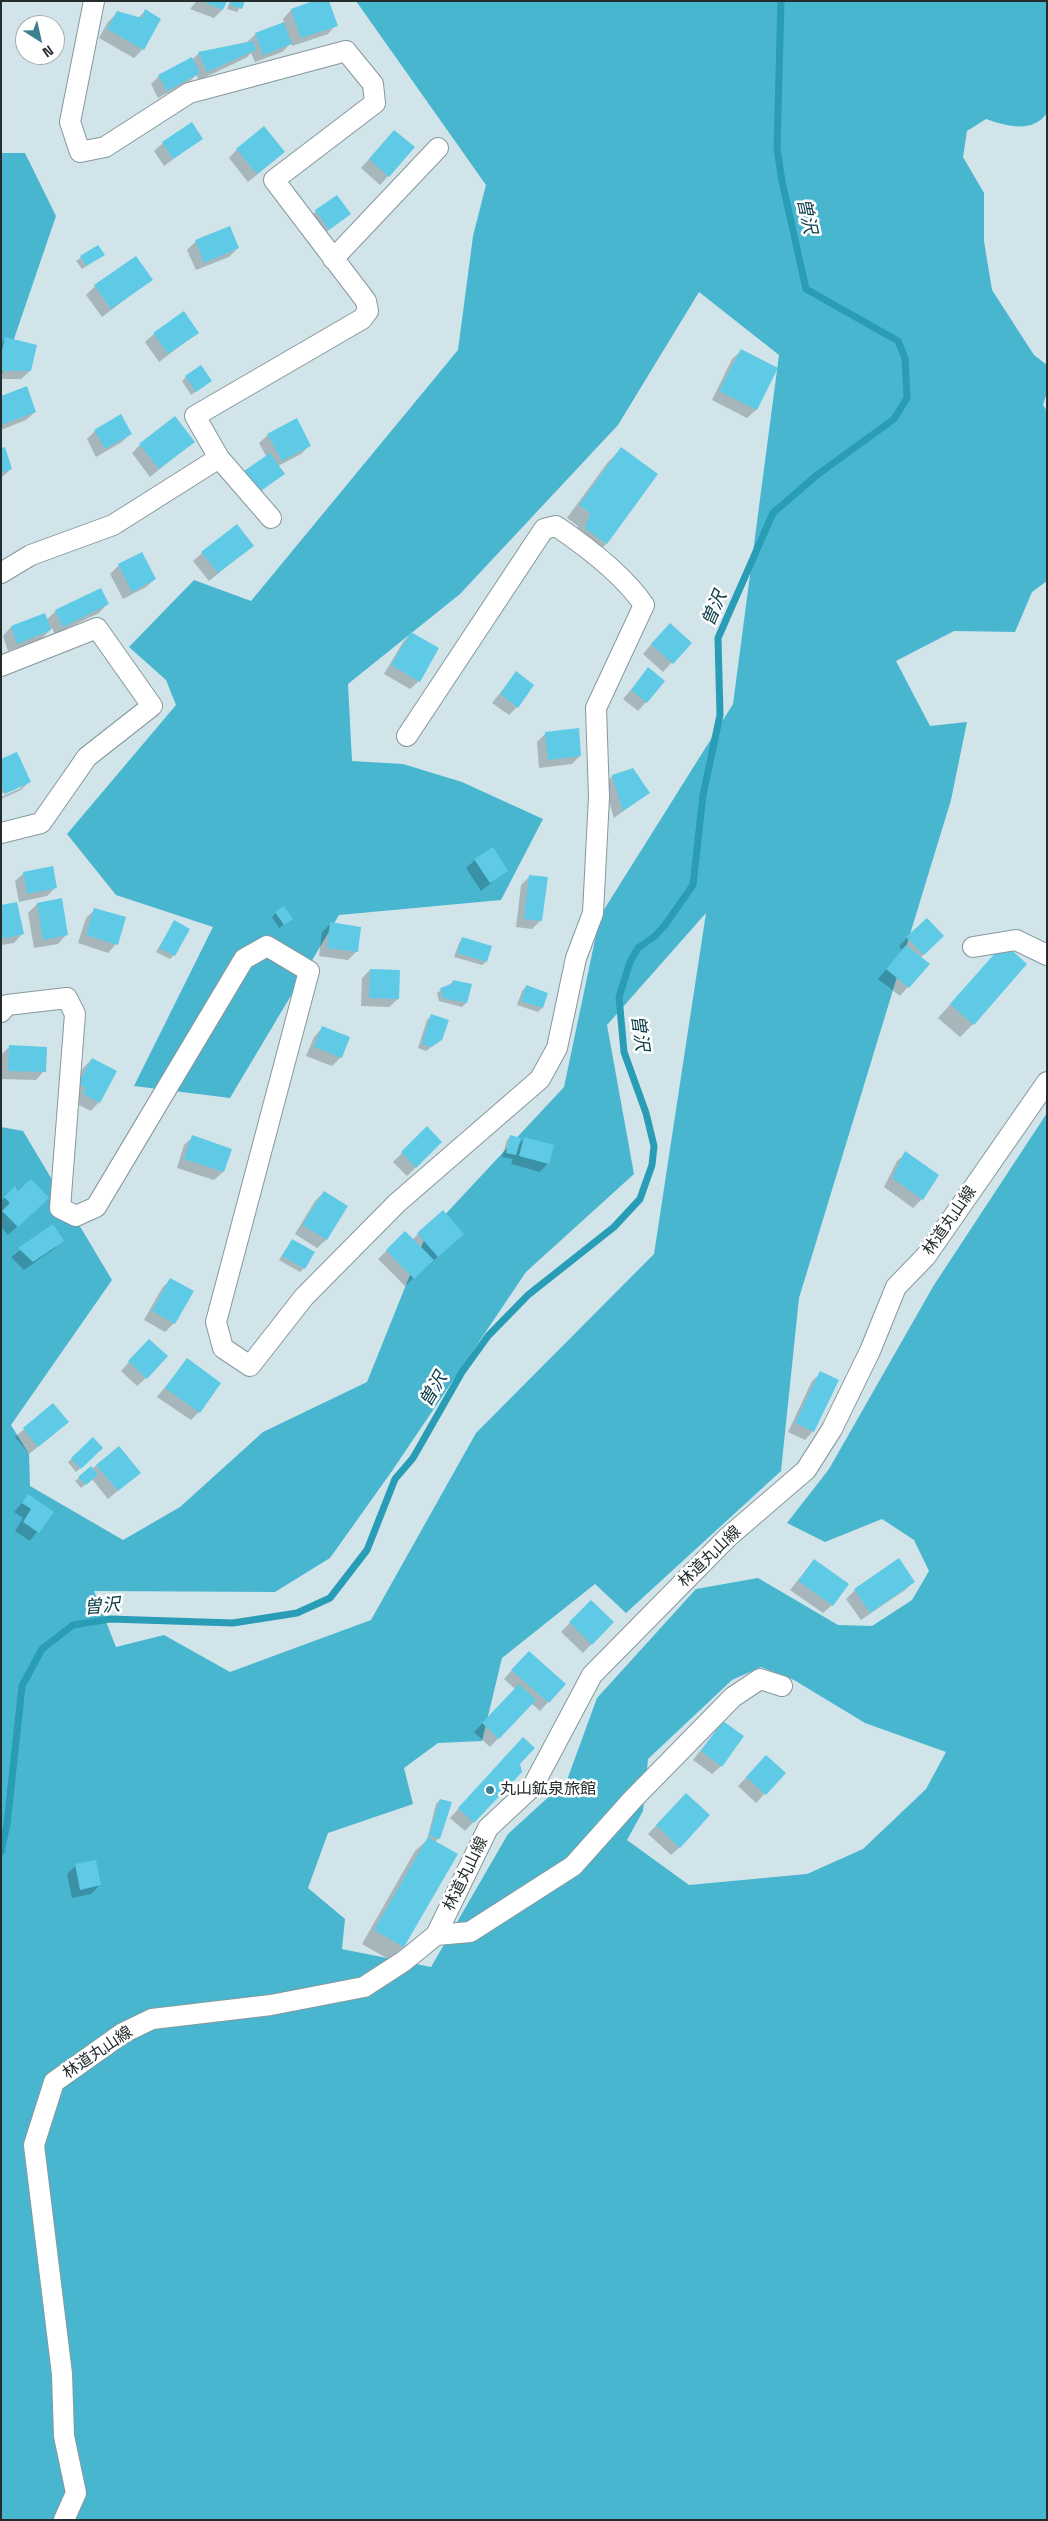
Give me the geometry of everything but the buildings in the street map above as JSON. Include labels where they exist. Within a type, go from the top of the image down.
[{"type":"street","points":[[94,1],[70,122],[80,152],[106,147],[189,93],[346,51],[373,84],[375,103],[274,180],[366,301],[368,311],[362,319],[195,416],[219,458],[271,518]]},
{"type":"street","points":[[333,259],[438,148]]},
{"type":"street","points":[[1,573],[31,555],[113,526],[219,458]]},
{"type":"street","points":[[1,1012],[6,1005],[67,998],[75,1014],[60,1208],[76,1216],[96,1207],[244,959],[267,946],[309,970],[216,1322],[223,1348],[250,1366],[304,1296],[397,1203],[540,1079],[557,1048],[576,958],[593,913],[599,798],[596,708],[644,605],[633,588],[572,537],[556,526],[544,529],[407,736]]},
{"type":"street","points":[[1,666],[97,628],[152,706],[87,757],[41,823],[1,833]]},
{"type":"street","points":[[973,947],[1016,940],[1047,955]]},
{"type":"street","name":"林道丸山線","points":[[64,2520],[76,2493],[64,2436],[62,2374],[34,2145],[54,2082],[123,2033],[152,2019],[271,2005],[364,1987],[404,1961],[436,1935],[488,1828],[533,1786],[592,1675],[728,1537],[806,1470],[832,1429],[870,1351],[896,1287],[926,1256],[1047,1082]]},
{"type":"street","points":[[436,1935],[470,1932],[573,1866],[633,1799],[733,1697],[760,1679],[782,1686]]},
{"type":"shaded area","points":[[356,1],[1047,1],[1047,113],[1041,120],[1026,126],[1010,126],[986,119],[967,131],[963,157],[984,193],[984,241],[992,290],[1034,355],[1047,365],[1047,392],[1043,405],[1047,411],[1047,581],[1032,592],[1015,632],[954,631],[896,661],[930,726],[967,722],[951,800],[799,1298],[781,1471],[626,1613],[595,1584],[502,1658],[482,1741],[438,1743],[404,1768],[413,1804],[328,1833],[308,1888],[345,1919],[342,1949],[431,1967],[508,1834],[567,1780],[597,1698],[696,1589],[758,1578],[838,1625],[872,1626],[912,1600],[929,1571],[914,1540],[882,1519],[825,1542],[787,1523],[829,1469],[934,1285],[1047,1113],[1047,2520],[1,2520],[1,1127],[23,1131],[112,1280],[11,1425],[29,1454],[30,1486],[123,1540],[180,1507],[263,1432],[367,1382],[426,1235],[564,1087],[600,916],[733,704],[779,355],[699,292],[618,425],[460,594],[348,684],[352,761],[403,764],[462,782],[543,819],[501,900],[339,915],[230,1098],[134,1086],[213,927],[116,895],[67,834],[176,705],[166,680],[129,647],[194,580],[251,601],[458,350],[473,236],[486,185]],"holes":[[[706,913],[654,1254],[476,1433],[371,1620],[230,1672],[164,1635],[116,1647],[94,1591],[275,1592],[330,1558],[392,1471],[526,1272],[634,1174],[607,1025]],[[761,1667],[794,1680],[865,1723],[946,1752],[926,1789],[863,1849],[807,1874],[689,1885],[627,1840],[643,1811],[648,1759],[732,1680]]]},
{"type":"shaded area","points":[[1,153],[25,153],[56,216],[1,377]]},
{"type":"waterway","name":"曽沢","points":[[1,1852],[7,1824],[22,1686],[42,1649],[73,1625],[110,1619],[233,1623],[297,1613],[330,1598],[367,1550],[395,1479],[413,1458],[462,1372],[488,1336],[528,1295],[614,1227],[640,1199],[652,1165],[654,1146],[646,1113],[624,1052],[619,997],[630,962],[638,948],[655,936],[665,925],[693,885],[703,795],[720,715],[718,638],[773,513],[817,475],[894,419],[907,398],[905,358],[898,341],[806,289],[782,181],[777,149],[781,1]]},
{"type":"place","name":"丸山鉱泉旅館","points":[[490,1790]]}]
